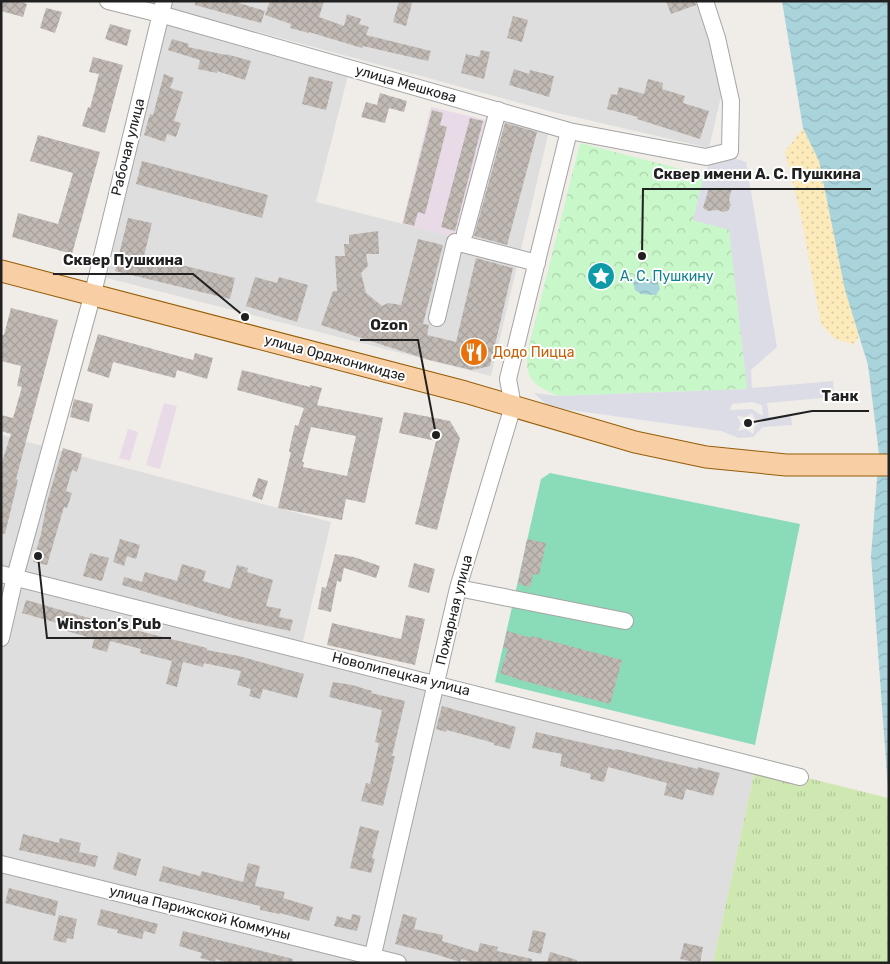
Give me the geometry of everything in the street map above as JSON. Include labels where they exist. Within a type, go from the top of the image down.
[{"type":"main road","name":"улица Орджоникидзе","points":[[1,271],[93,293],[465,392],[635,442],[706,457],[786,465],[889,465]]},
{"type":"street","name":"улица Мешкова","points":[[108,1],[162,8],[569,131],[706,157],[730,151],[731,101],[708,5]]},
{"type":"street","name":"Рабочая улица","points":[[8,576],[93,293],[162,8]]},
{"type":"street","points":[[465,233],[498,110]]},
{"type":"street","points":[[512,406],[508,379],[569,131]]},
{"type":"street","points":[[437,318],[455,242],[537,263]]},
{"type":"street","name":"Пожарная улица","points":[[372,960],[458,588],[512,406]]},
{"type":"street","points":[[1,638],[8,576]]},
{"type":"street","name":"Новолипецкая улица","points":[[8,576],[436,683],[800,777]]},
{"type":"street","points":[[458,588],[625,621]]},
{"type":"street","name":"улица Парижской Коммуны","points":[[1,864],[372,960],[398,963]]},
{"type":"shaded area","points":[[145,1],[700,1],[722,92],[709,148],[553,112]]},
{"type":"shaded area","points":[[166,24],[348,75],[316,202],[454,237],[487,114],[549,131],[491,376],[107,278],[133,159]]},
{"type":"shaded area","points":[[431,107],[486,120],[454,237],[402,224]]},
{"type":"shaded area","points":[[728,156],[746,162],[777,347],[751,370],[752,388],[833,381],[834,397],[767,403],[769,417],[791,416],[792,425],[763,427],[753,437],[739,438],[721,431],[549,407],[534,393],[558,396],[747,389],[729,230],[693,220],[704,175],[712,158]],"holes":[[[709,188],[731,188],[729,200],[731,205],[728,211],[708,211],[704,208]],[[751,402],[762,405],[763,416],[752,409],[730,410],[732,404]],[[752,413],[755,419],[761,422],[755,426],[753,434],[746,429],[738,431],[741,424],[737,416],[746,417]]]},
{"type":"shaded area","points":[[164,403],[177,406],[160,469],[146,465]]},
{"type":"shaded area","points":[[128,429],[138,432],[130,461],[119,458]]},
{"type":"shaded area","points":[[1,435],[331,522],[301,649],[756,765],[713,963],[1,963]]},
{"type":"green space","points":[[580,143],[704,175],[693,220],[729,229],[747,389],[558,396],[542,388],[532,380],[527,368],[528,350]]},
{"type":"green space","points":[[550,473],[800,524],[755,745],[495,682],[541,479]]},
{"type":"green space","points":[[756,765],[888,798],[889,963],[713,963]]},
{"type":"sand","points":[[803,128],[819,161],[845,290],[859,336],[854,344],[835,339],[821,324],[801,216],[785,152]]},
{"type":"water","points":[[782,1],[889,1],[889,803],[871,556],[879,454],[868,365],[845,290],[819,161],[803,128]]},
{"type":"water","points":[[638,277],[648,277],[658,282],[660,289],[656,295],[641,294],[635,290],[633,282]]},
{"type":"building","points":[[1,1],[18,1],[27,4],[23,17],[1,11]]},
{"type":"building","points":[[195,1],[239,1],[239,3],[265,11],[261,23],[195,5]]},
{"type":"building","points":[[270,1],[324,1],[319,17],[344,26],[347,14],[361,19],[359,24],[369,27],[366,35],[431,51],[428,61],[363,46],[362,48],[290,28],[291,24],[265,15]]},
{"type":"building","points":[[399,1],[412,3],[406,26],[393,22]]},
{"type":"building","points":[[666,1],[695,1],[696,5],[671,14]]},
{"type":"building","points":[[46,8],[62,12],[55,33],[40,28]]},
{"type":"building","points":[[513,16],[528,20],[522,42],[507,38]]},
{"type":"building","points":[[110,24],[131,30],[127,46],[105,39]]},
{"type":"building","points":[[172,39],[189,44],[188,47],[251,61],[245,80],[217,71],[217,73],[198,69],[200,60],[168,50]]},
{"type":"building","points":[[481,50],[490,52],[484,79],[461,73],[466,54],[479,57]]},
{"type":"building","points":[[93,57],[123,65],[105,133],[82,126],[88,107],[90,108],[99,74],[89,72]]},
{"type":"building","points":[[514,69],[529,74],[530,70],[554,76],[549,97],[509,85]]},
{"type":"building","points":[[164,74],[174,78],[170,88],[183,92],[174,121],[181,123],[176,137],[167,134],[165,142],[144,135],[150,114],[153,115]]},
{"type":"building","points":[[309,76],[333,82],[326,110],[302,104]]},
{"type":"building","points":[[648,79],[663,83],[662,89],[685,96],[683,103],[709,111],[700,139],[637,119],[638,117],[607,109],[611,94],[617,95],[619,87],[644,94]]},
{"type":"building","points":[[380,93],[407,101],[404,112],[389,108],[385,123],[361,117],[366,102],[377,105]]},
{"type":"building","points":[[432,110],[443,113],[440,125],[447,127],[425,214],[418,212],[414,226],[403,223]]},
{"type":"building","points":[[470,118],[483,121],[455,231],[441,227]]},
{"type":"building","points":[[505,123],[537,132],[507,245],[474,236]]},
{"type":"building","points":[[38,135],[100,152],[72,254],[12,237],[18,213],[58,224],[73,173],[30,161]]},
{"type":"building","points":[[142,161],[268,195],[262,218],[136,184]]},
{"type":"building","points":[[709,188],[732,188],[729,200],[731,205],[728,211],[708,211],[703,208]]},
{"type":"building","points":[[128,218],[152,223],[144,256],[235,278],[230,299],[115,271]]},
{"type":"building","points":[[378,231],[379,254],[366,254],[368,266],[361,273],[366,293],[382,306],[388,303],[401,305],[418,239],[443,245],[423,324],[429,325],[427,335],[456,342],[476,258],[513,268],[490,366],[472,370],[429,360],[321,325],[333,291],[337,291],[335,256],[345,256],[344,244],[349,244],[349,235]]},
{"type":"building","points":[[255,277],[277,283],[279,277],[308,285],[297,322],[246,306]]},
{"type":"building","points":[[11,308],[58,320],[16,479],[18,480],[5,534],[1,533],[1,465],[11,434],[1,431],[1,415],[13,418],[22,387],[17,386],[21,366],[1,361],[1,335],[4,335]]},
{"type":"building","points":[[98,334],[193,360],[195,353],[213,358],[207,379],[177,370],[175,378],[113,362],[109,378],[87,371]]},
{"type":"building","points":[[242,370],[310,387],[310,385],[322,388],[317,405],[383,418],[365,503],[346,499],[342,520],[278,508],[295,425],[298,426],[304,408],[237,390]],"holes":[[[311,427],[356,436],[347,476],[303,467],[304,462],[302,462]]]},
{"type":"building","points":[[74,399],[93,404],[89,422],[70,417]]},
{"type":"building","points":[[404,412],[450,421],[460,438],[437,530],[415,524],[436,441],[399,433]]},
{"type":"building","points":[[63,448],[82,454],[77,472],[72,470],[66,491],[72,493],[67,508],[64,507],[47,565],[33,562],[47,502]]},
{"type":"building","points":[[258,478],[268,481],[262,500],[252,496]]},
{"type":"building","points":[[120,539],[140,545],[136,559],[127,556],[124,566],[113,562]]},
{"type":"building","points":[[527,539],[546,543],[539,575],[533,574],[530,587],[518,584]]},
{"type":"building","points":[[90,553],[109,558],[102,581],[83,576]]},
{"type":"building","points":[[335,554],[354,557],[380,566],[376,578],[344,568],[341,582],[337,581],[331,612],[318,609],[322,587],[326,588]]},
{"type":"building","points":[[414,563],[435,569],[429,593],[408,587]]},
{"type":"building","points":[[182,564],[206,571],[203,581],[230,589],[237,565],[248,568],[247,572],[273,580],[266,606],[281,609],[279,617],[293,620],[290,631],[236,619],[122,585],[124,577],[142,582],[145,572],[177,581]]},
{"type":"building","points":[[26,600],[99,621],[207,648],[207,650],[239,656],[304,674],[297,698],[263,689],[260,699],[249,696],[251,689],[237,685],[241,671],[204,663],[203,667],[183,662],[177,687],[166,684],[172,661],[140,653],[141,649],[110,641],[107,652],[92,648],[94,639],[67,631],[68,626],[22,613]]},
{"type":"building","points":[[406,615],[425,619],[415,665],[327,645],[332,623],[401,639]]},
{"type":"building","points":[[507,631],[622,660],[610,704],[500,673],[508,649],[503,648]]},
{"type":"building","points":[[333,682],[352,685],[372,691],[371,693],[405,701],[383,806],[361,801],[366,783],[370,784],[379,743],[375,742],[382,710],[329,697]]},
{"type":"building","points":[[442,706],[516,727],[510,749],[447,730],[446,732],[436,729]]},
{"type":"building","points":[[536,732],[720,773],[713,796],[686,789],[683,800],[664,795],[667,783],[608,767],[604,782],[590,779],[591,774],[560,766],[562,754],[532,748]]},
{"type":"building","points":[[360,826],[379,831],[372,858],[375,859],[371,873],[350,868]]},
{"type":"building","points":[[23,834],[59,843],[60,838],[81,843],[79,852],[98,856],[95,867],[19,850]]},
{"type":"building","points":[[118,852],[141,859],[136,876],[113,869]]},
{"type":"building","points":[[248,863],[260,866],[255,886],[285,892],[283,898],[313,907],[309,921],[260,910],[260,906],[159,881],[163,866],[200,876],[202,871],[243,882]]},
{"type":"building","points":[[9,888],[58,901],[55,916],[5,903]]},
{"type":"building","points":[[101,909],[158,924],[155,934],[144,931],[142,939],[117,933],[118,930],[97,925]]},
{"type":"building","points":[[352,914],[361,916],[357,931],[334,926],[337,916],[351,920]]},
{"type":"building","points":[[403,914],[417,918],[414,929],[443,935],[442,941],[478,952],[480,943],[498,947],[497,951],[532,959],[532,963],[476,963],[461,959],[460,962],[395,944]]},
{"type":"building","points":[[59,915],[77,919],[73,939],[67,938],[66,943],[53,940]]},
{"type":"building","points":[[533,930],[546,933],[541,954],[528,951]]},
{"type":"building","points":[[183,931],[293,959],[293,963],[228,963],[216,959],[215,962],[200,958],[202,953],[179,946]]},
{"type":"building","points":[[684,943],[703,947],[700,963],[680,959]]},
{"type":"building","points":[[550,952],[577,960],[577,963],[547,963]]},
{"type":"place","name":"Сквер имени А. С. Пушкина","points":[[642,256]]},
{"type":"place","name":"А. С. Пушкину","points":[[601,276]]},
{"type":"place","name":"Сквер Пушкина","points":[[245,317]]},
{"type":"place","name":"Додо Пицца","points":[[474,352]]},
{"type":"place","name":"Танк","points":[[748,423]]},
{"type":"place","name":"Ozon","points":[[436,435]]},
{"type":"place","name":"Winston’s Pub","points":[[38,556]]}]
